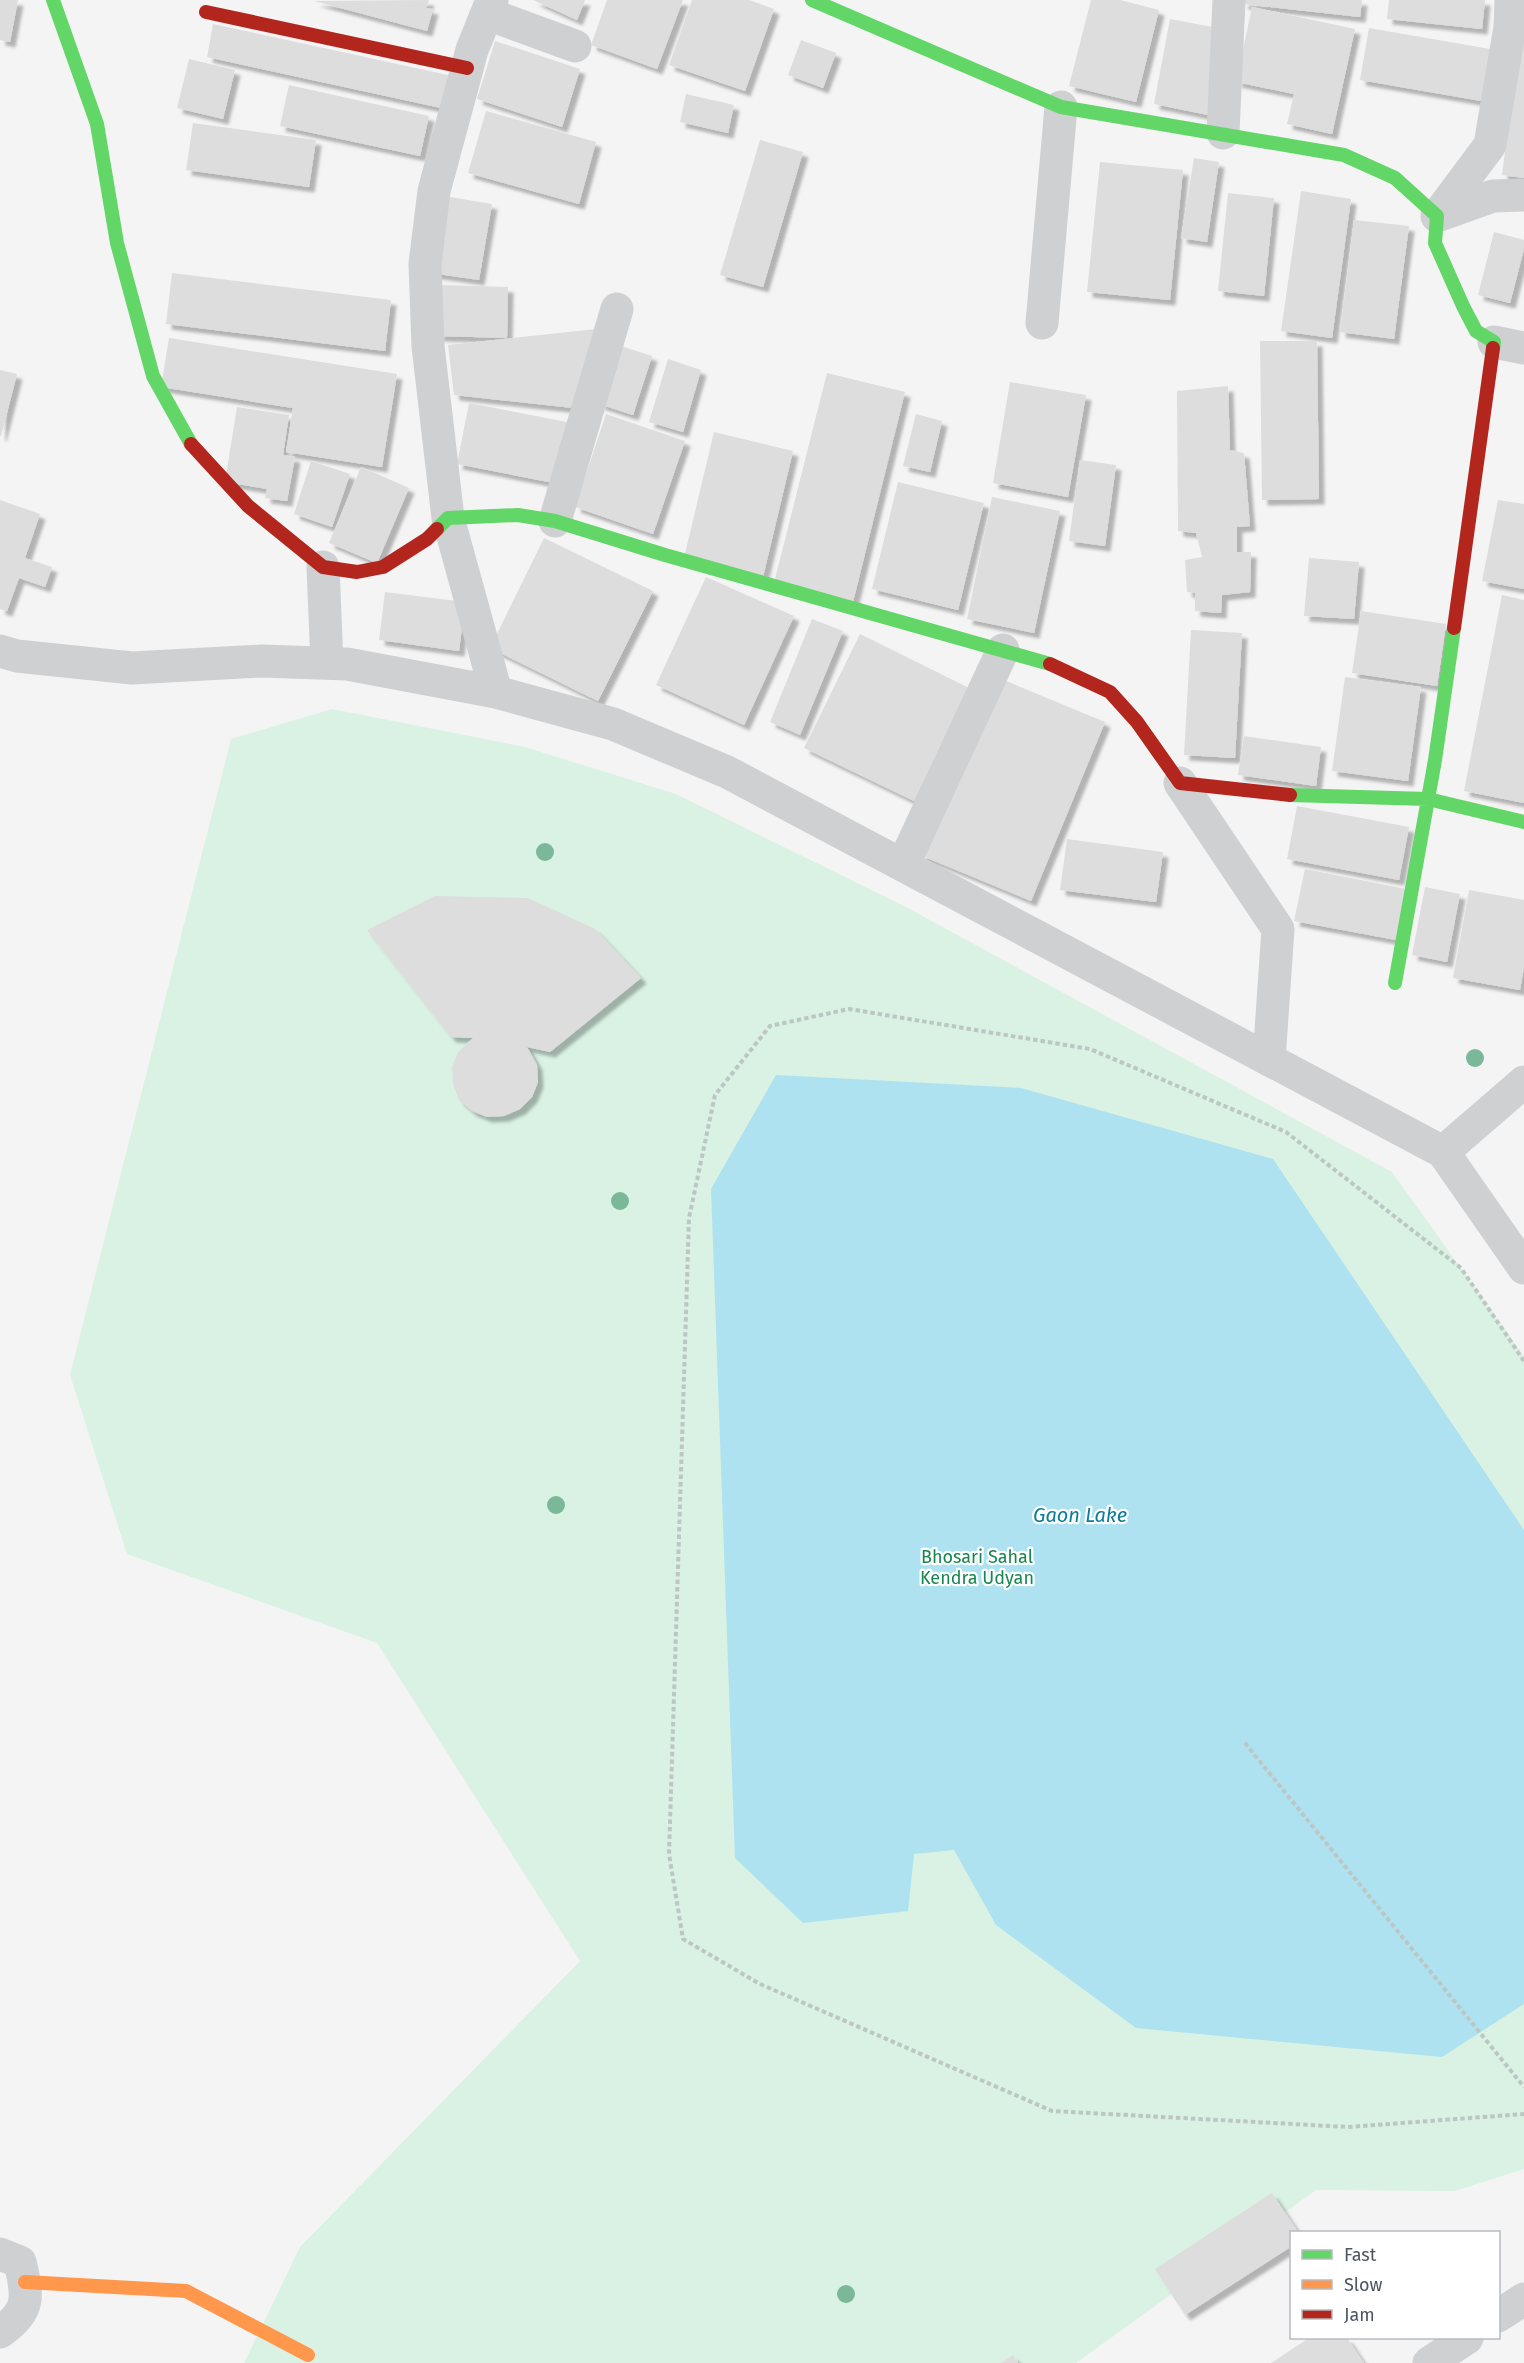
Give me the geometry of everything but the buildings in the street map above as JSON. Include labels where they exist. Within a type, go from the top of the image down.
[{"type":"street","points":[[53,0],[97,124],[117,243],[153,376],[190,442],[248,506],[323,567],[357,572],[383,567],[427,539],[448,518],[518,515],[555,521],[699,565],[1051,664],[1110,692],[1137,722],[1278,929],[1269,1060]]},
{"type":"street","points":[[812,0],[1061,106],[1344,155],[1395,178],[1437,216]]},
{"type":"street","points":[[1223,133],[1229,0]]},
{"type":"street","points":[[1395,983],[1509,345],[1476,331],[1435,243],[1437,216],[1490,145],[1510,27],[1511,0]]},
{"type":"street","points":[[496,692],[448,518],[428,346],[425,264],[434,191],[467,68],[490,7],[575,46]]},
{"type":"street","points":[[206,12],[467,68]]},
{"type":"street","points":[[1042,323],[1061,106]]},
{"type":"street","points":[[1437,216],[1493,196],[1524,195]]},
{"type":"street","points":[[555,521],[617,309]]},
{"type":"street","points":[[323,567],[327,663]]},
{"type":"street","points":[[903,865],[1004,650]]},
{"type":"street","points":[[0,651],[17,656],[132,668],[262,661],[347,664],[496,692],[613,724],[727,772],[1443,1152],[1524,1268]]},
{"type":"street","points":[[1180,783],[1307,797],[1428,799],[1524,822]]},
{"type":"street","points":[[1443,1152],[1524,1082]]},
{"type":"street","points":[[0,2254],[20,2262],[28,2295],[19,2320],[0,2332]]},
{"type":"street","points":[[25,2282],[186,2291],[309,2355]]},
{"type":"street","points":[[1500,2315],[1524,2299]]},
{"type":"street","points":[[1429,2363],[1464,2339]]},
{"type":"path","points":[[1524,1361],[1461,1268],[1286,1132],[1090,1049],[849,1009],[770,1026],[716,1095],[689,1218],[669,1854],[683,1939],[760,1984],[1052,2111],[1348,2127],[1524,2114]]},
{"type":"path","points":[[1245,1743],[1524,2087]]},
{"type":"green space","name":"Bhosari Sahal Kendra Udyan","points":[[332,709],[525,747],[676,794],[906,907],[1392,1172],[1524,1356],[1524,2169],[1455,2191],[1316,2190],[1076,2363],[244,2363],[300,2247],[580,1961],[377,1643],[127,1554],[70,1375],[231,739]]},
{"type":"water","name":"Gaon Lake","points":[[776,1075],[1021,1088],[1273,1159],[1524,1530],[1524,2004],[1442,2057],[1136,2028],[996,1925],[954,1850],[914,1854],[908,1911],[803,1923],[735,1858],[711,1189]]},
{"type":"traffic: fast","points":[[53,0],[97,124],[117,243],[153,376],[191,444]]},
{"type":"traffic: fast","points":[[812,0],[1061,107],[1344,155],[1395,178],[1437,216],[1435,243],[1476,331],[1494,342],[1493,348]]},
{"type":"traffic: fast","points":[[437,529],[448,518],[518,515],[555,521],[665,555],[1050,664]]},
{"type":"traffic: fast","points":[[1395,983],[1435,760],[1454,628]]},
{"type":"traffic: fast","points":[[1290,795],[1428,799],[1524,822]]},
{"type":"traffic: slow","points":[[25,2282],[186,2291],[308,2355]]},
{"type":"traffic: jam","points":[[206,12],[467,68]]},
{"type":"traffic: jam","points":[[1454,628],[1493,348]]},
{"type":"traffic: jam","points":[[191,444],[248,506],[323,567],[357,572],[383,567],[427,539],[437,529]]},
{"type":"traffic: jam","points":[[1050,664],[1110,692],[1137,722],[1180,783],[1290,795]]}]
